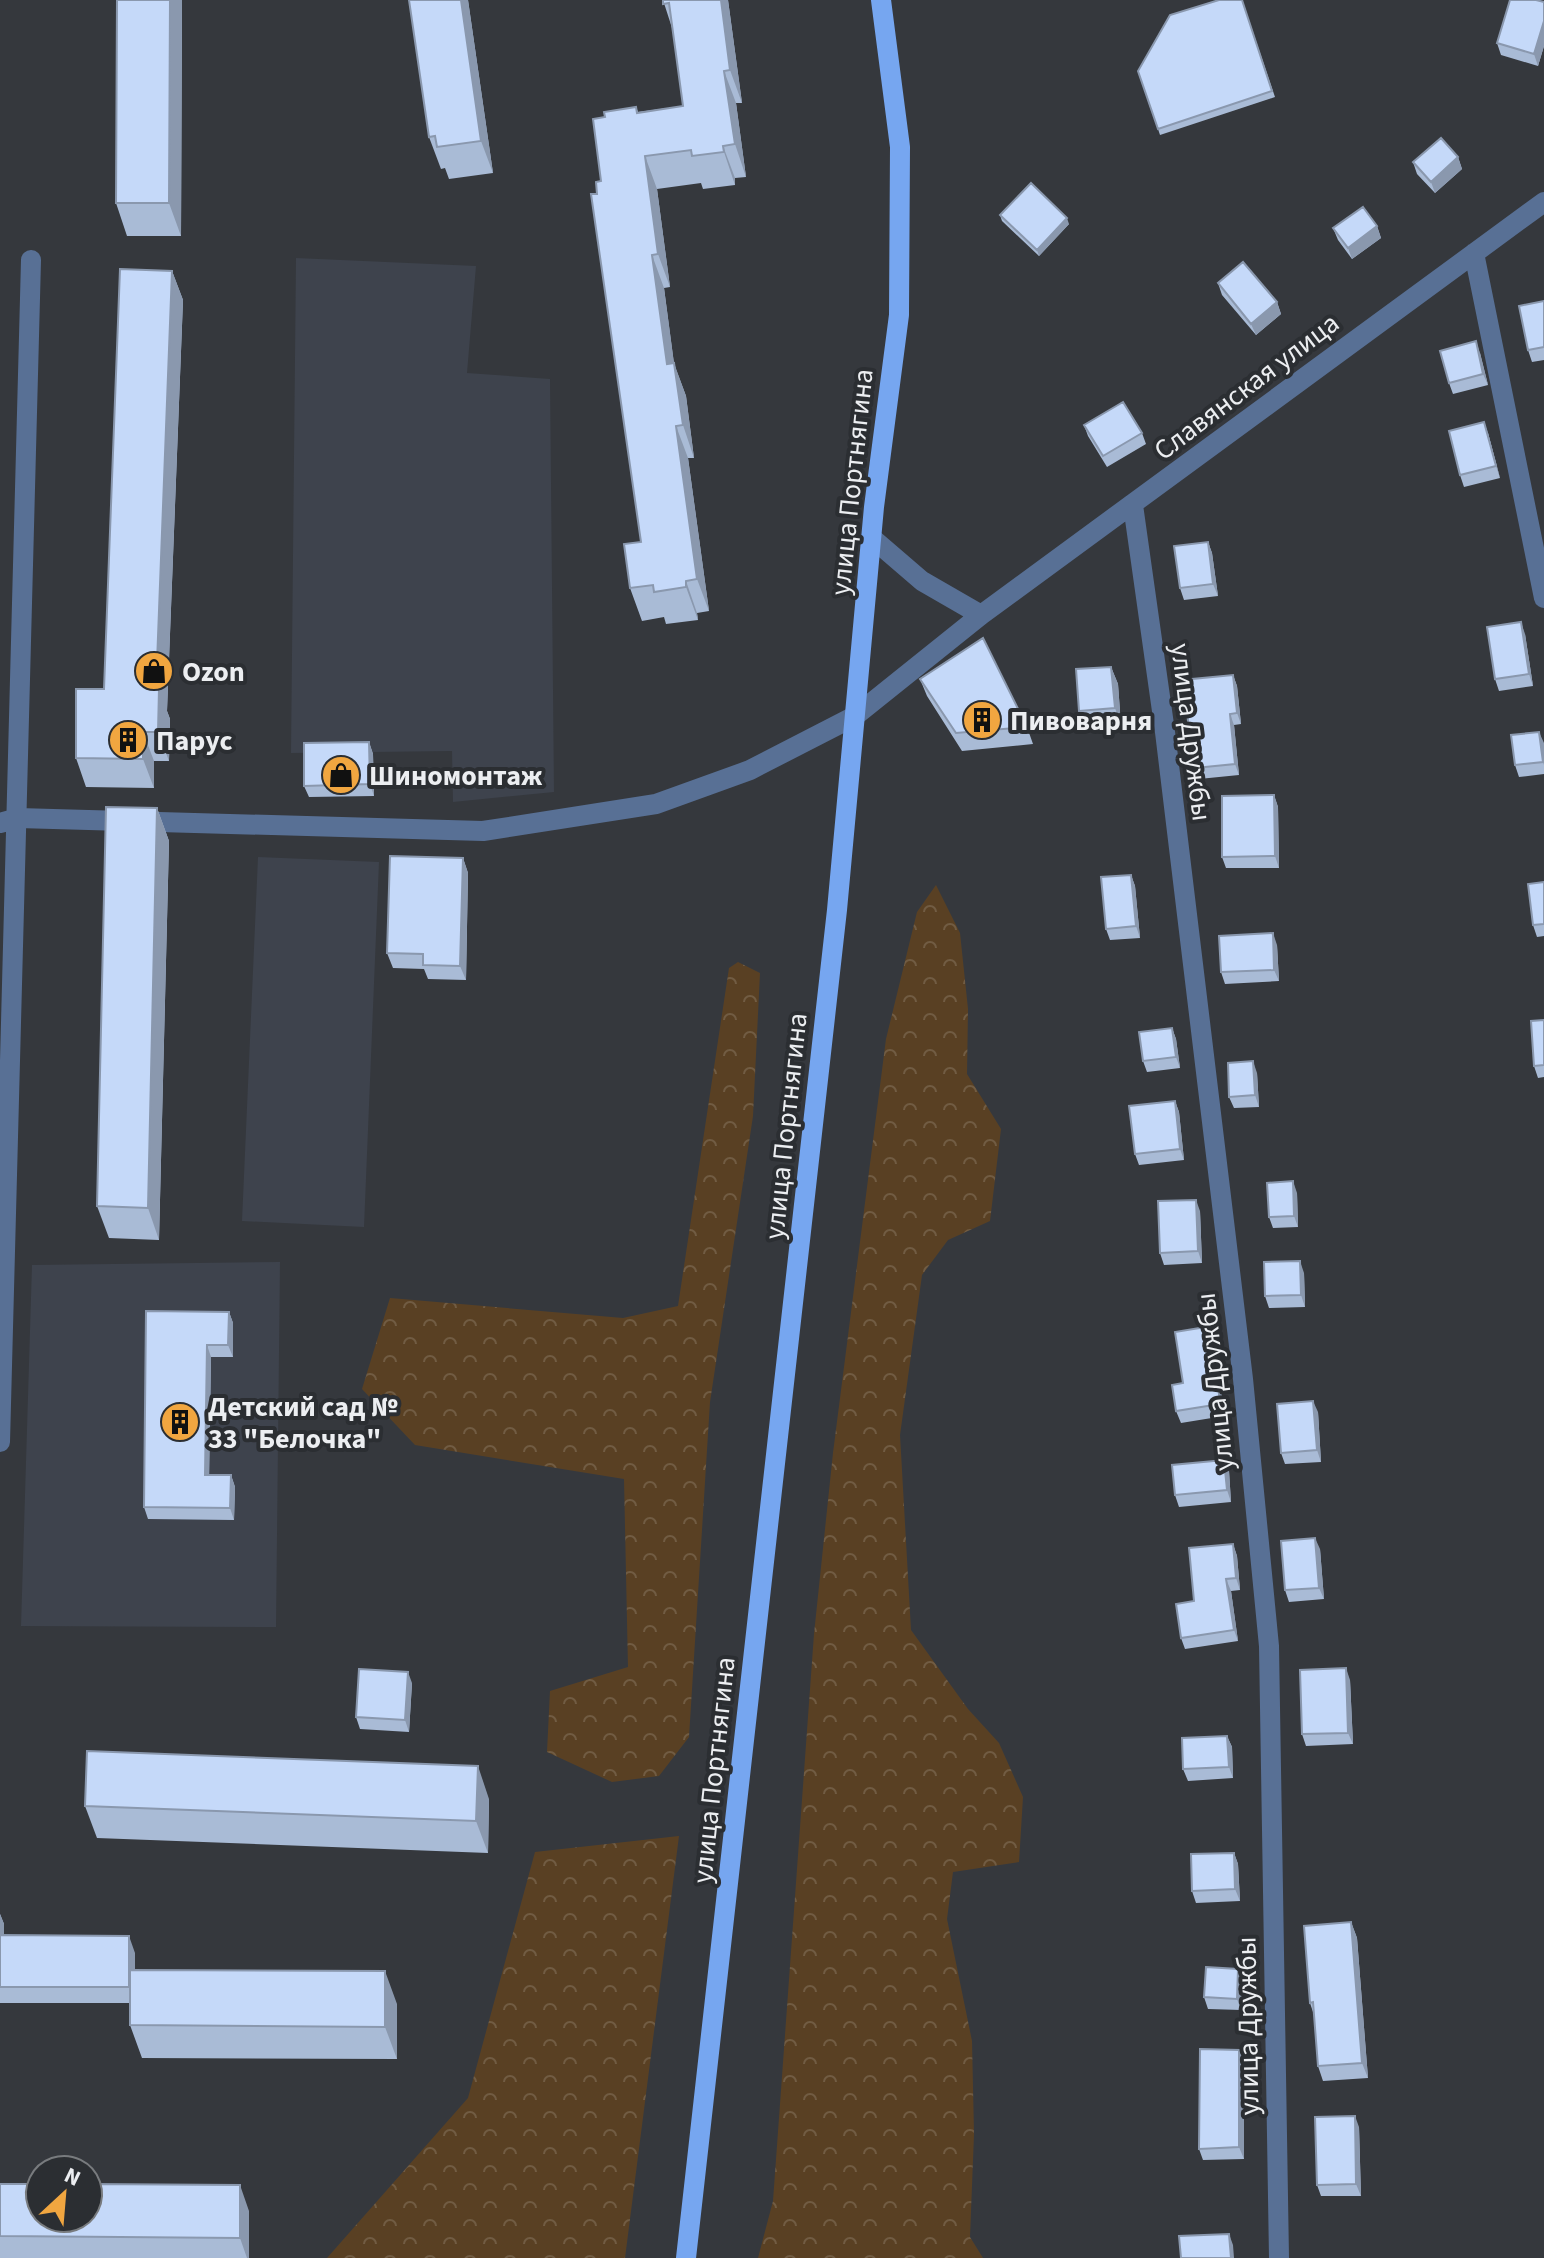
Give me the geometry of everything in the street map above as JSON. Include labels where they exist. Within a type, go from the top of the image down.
[{"type":"main road","name":"улица Портнягина","points":[[686,2258],[835,926],[872,538],[899,315],[900,147],[881,0]]},
{"type":"street","name":"Славянская улица","points":[[9,821],[483,831],[656,804],[750,770],[855,716],[981,615],[1544,202]]},
{"type":"street","points":[[1474,253],[1544,598]]},
{"type":"street","points":[[0,1442],[9,821],[31,260]]},
{"type":"street","name":"улица Дружбы","points":[[1133,505],[1165,732],[1243,1379],[1269,1646],[1279,2258]]},
{"type":"street","points":[[872,538],[922,581],[981,615]]},
{"type":"shaded area","points":[[296,258],[476,266],[467,373],[550,379],[554,792],[453,802],[452,751],[291,753]]},
{"type":"shaded area","points":[[258,857],[379,862],[364,1227],[242,1221]]},
{"type":"shaded area","points":[[280,1262],[276,1627],[21,1626],[32,1265]]},
{"type":"green space","points":[[936,885],[960,933],[968,1009],[967,1074],[1001,1129],[990,1221],[948,1240],[922,1275],[900,1435],[911,1630],[968,1709],[999,1743],[1023,1797],[1019,1862],[953,1872],[947,1919],[972,2041],[974,2134],[970,2237],[983,2258],[758,2258],[773,2201],[814,1634],[833,1453],[886,1039],[917,912]]},
{"type":"green space","points":[[738,962],[760,973],[753,1116],[710,1402],[689,1737],[659,1776],[612,1782],[547,1752],[550,1691],[628,1667],[624,1479],[415,1445],[362,1389],[390,1298],[623,1318],[678,1306],[729,968]]},
{"type":"green space","points":[[679,1836],[625,2258],[327,2258],[468,2098],[535,1852]]},
{"type":"building","points":[[117,0],[170,0],[169,203],[116,203]]},
{"type":"building","points":[[409,0],[461,0],[481,141],[437,147],[435,136],[429,137]]},
{"type":"building","points":[[663,0],[721,0],[730,70],[724,71],[735,144],[723,146],[724,152],[692,156],[691,150],[645,156],[658,254],[652,255],[667,364],[674,363],[683,425],[676,426],[697,579],[686,581],[686,587],[654,592],[653,585],[630,588],[624,544],[641,542],[591,194],[597,194],[596,182],[601,181],[593,119],[605,117],[604,112],[636,107],[637,113],[683,106],[669,3],[663,4]]},
{"type":"building","points":[[1219,0],[1242,0],[1272,91],[1158,129],[1138,71],[1170,15]]},
{"type":"building","points":[[1510,0],[1544,2],[1544,21],[1534,54],[1497,43]]},
{"type":"building","points":[[1441,138],[1458,157],[1431,182],[1413,162]]},
{"type":"building","points":[[1031,183],[1067,218],[1037,250],[1000,215]]},
{"type":"building","points":[[1363,207],[1377,226],[1348,248],[1333,228]]},
{"type":"building","points":[[1243,262],[1277,302],[1251,324],[1218,283]]},
{"type":"building","points":[[120,269],[172,271],[156,689],[159,689],[158,732],[143,732],[143,759],[76,758],[76,689],[104,689]]},
{"type":"building","points":[[1544,301],[1544,347],[1528,350],[1519,306]]},
{"type":"building","points":[[1476,341],[1483,374],[1449,383],[1440,351]]},
{"type":"building","points":[[1123,402],[1142,433],[1103,456],[1084,425]]},
{"type":"building","points":[[1484,422],[1496,466],[1460,475],[1449,431]]},
{"type":"building","points":[[1208,542],[1213,584],[1180,588],[1174,546]]},
{"type":"building","points":[[1521,622],[1529,674],[1495,679],[1487,627]]},
{"type":"building","name":"Пивоварня","points":[[983,638],[1027,727],[956,733],[920,679]]},
{"type":"building","points":[[1111,667],[1115,708],[1079,711],[1076,669]]},
{"type":"building","points":[[1233,675],[1237,713],[1230,714],[1235,764],[1195,768],[1182,680]]},
{"type":"building","points":[[1539,732],[1543,762],[1515,765],[1511,735]]},
{"type":"building","name":"Шиномонтаж","points":[[369,742],[370,784],[304,786],[304,743]]},
{"type":"building","points":[[1274,795],[1275,856],[1222,857],[1222,796]]},
{"type":"building","points":[[106,807],[157,808],[148,1208],[97,1206]]},
{"type":"building","points":[[390,856],[463,858],[460,966],[423,965],[423,954],[387,953]]},
{"type":"building","points":[[1131,875],[1136,926],[1106,929],[1101,877]]},
{"type":"building","points":[[1544,882],[1544,924],[1533,925],[1528,884]]},
{"type":"building","points":[[1273,933],[1274,970],[1221,972],[1219,936]]},
{"type":"building","points":[[1544,1020],[1544,1065],[1534,1066],[1531,1021]]},
{"type":"building","points":[[1172,1028],[1176,1057],[1143,1061],[1139,1032]]},
{"type":"building","points":[[1253,1061],[1255,1095],[1229,1097],[1228,1063]]},
{"type":"building","points":[[1175,1101],[1180,1149],[1135,1154],[1129,1106]]},
{"type":"building","points":[[1293,1181],[1294,1216],[1269,1217],[1267,1183]]},
{"type":"building","points":[[1196,1200],[1198,1251],[1160,1253],[1158,1201]]},
{"type":"building","points":[[1300,1261],[1301,1295],[1265,1296],[1264,1262]]},
{"type":"building","name":"Детский сад № 33 \"Белочка\"","points":[[146,1311],[229,1312],[228,1345],[207,1345],[205,1475],[231,1475],[230,1508],[144,1507]]},
{"type":"building","points":[[1212,1326],[1220,1404],[1176,1411],[1172,1385],[1183,1383],[1175,1332]]},
{"type":"building","points":[[1313,1401],[1317,1450],[1281,1453],[1277,1404]]},
{"type":"building","points":[[1224,1460],[1227,1490],[1175,1495],[1172,1465]]},
{"type":"building","points":[[1315,1538],[1319,1588],[1285,1590],[1281,1541]]},
{"type":"building","points":[[1233,1544],[1236,1578],[1226,1579],[1234,1630],[1181,1638],[1176,1604],[1194,1601],[1189,1548]]},
{"type":"building","points":[[1346,1668],[1348,1733],[1302,1734],[1300,1670]]},
{"type":"building","points":[[359,1669],[408,1672],[405,1720],[356,1717]]},
{"type":"building","points":[[1227,1736],[1229,1767],[1183,1769],[1182,1738]]},
{"type":"building","points":[[87,1751],[478,1766],[476,1821],[85,1806]]},
{"type":"building","points":[[1234,1853],[1235,1889],[1192,1891],[1191,1854]]},
{"type":"building","points":[[1351,1922],[1362,2063],[1318,2066],[1304,1926]]},
{"type":"building","points":[[0,1935],[129,1936],[129,1987],[0,1987]]},
{"type":"building","points":[[1206,1967],[1238,1969],[1237,1999],[1204,1997]]},
{"type":"building","points":[[130,1970],[385,1971],[385,2027],[130,2025]]},
{"type":"building","points":[[1200,2049],[1239,2050],[1239,2147],[1199,2149]]},
{"type":"building","points":[[1355,2116],[1356,2184],[1317,2185],[1315,2117]]},
{"type":"building","points":[[0,2184],[24,2184],[24,2234],[104,2234],[104,2184],[240,2185],[240,2238],[0,2236]]},
{"type":"building","points":[[1229,2234],[1231,2258],[1181,2258],[1179,2236]]},
{"type":"place","name":"Ozon","points":[[154,671]]},
{"type":"place","name":"Пивоварня","points":[[982,720]]},
{"type":"place","name":"Парус","points":[[128,740]]},
{"type":"place","name":"Шиномонтаж","points":[[341,775]]},
{"type":"place","name":"Детский сад № 33 \"Белочка\"","points":[[180,1422]]}]
